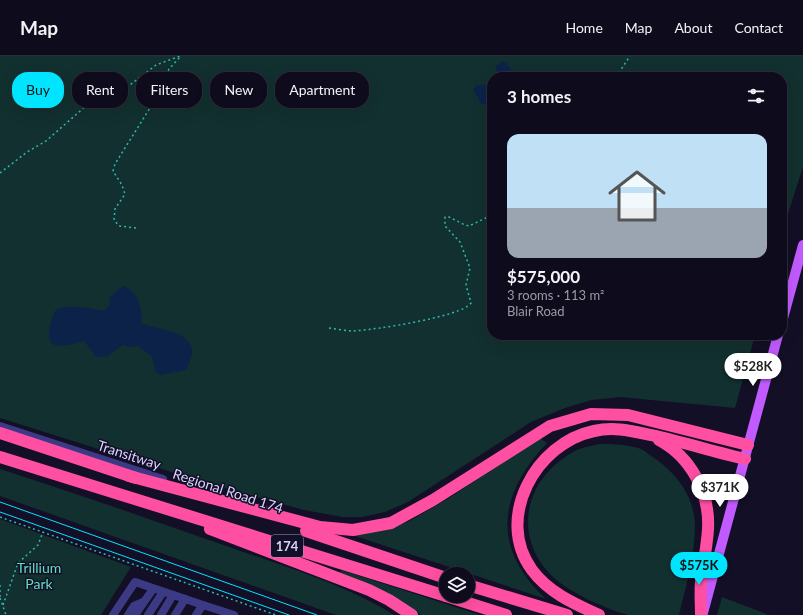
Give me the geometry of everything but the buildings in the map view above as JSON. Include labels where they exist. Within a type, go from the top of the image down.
[{"type":"highway","points":[[130,476],[331,529],[353,530],[383,525],[417,510],[543,430],[567,420],[591,414],[610,413],[637,417],[748,445]]},
{"type":"highway","points":[[600,615],[556,593],[532,570],[523,555],[518,538],[518,514],[522,498],[529,481],[542,461],[561,444],[576,436],[594,431],[611,429],[637,431],[745,459]]},
{"type":"highway","name":"Regional Road 174","points":[[0,434],[439,576]]},
{"type":"highway","points":[[649,435],[672,449],[688,464],[700,484],[707,504],[708,529],[701,582],[702,615]]},
{"type":"highway","name":"174","points":[[0,457],[439,594]]},
{"type":"highway","points":[[126,497],[364,588],[389,600],[412,615]]},
{"type":"highway","points":[[475,587],[567,615]]},
{"type":"highway","name":"174","points":[[468,603],[506,615]]},
{"type":"main road","points":[[787,304],[803,245]]},
{"type":"main road","points":[[702,615],[777,340]]},
{"type":"lane","name":"Transitway","points":[[0,426],[249,507]]},
{"type":"lane","points":[[113,615],[134,582],[234,615]]},
{"type":"lane","points":[[135,615],[153,588]]},
{"type":"lane","points":[[148,615],[163,592]]},
{"type":"lane","points":[[161,615],[173,595]]},
{"type":"lane","points":[[175,615],[185,599]]},
{"type":"lane","points":[[128,615],[134,606],[144,602]]},
{"type":"lane","points":[[196,615],[203,605]]},
{"type":"path","points":[[0,173],[27,152],[46,141],[95,98],[108,92],[126,88],[156,65],[181,56]]},
{"type":"path","points":[[136,228],[119,226],[114,220],[115,209],[125,194],[114,171],[115,164],[150,108],[170,69],[181,56]]},
{"type":"path","points":[[619,72],[630,56]]},
{"type":"path","points":[[329,328],[352,331],[423,322],[468,307],[470,303],[466,286],[470,268],[460,242],[445,226],[445,217],[449,217],[465,226],[470,226],[487,218]]},
{"type":"path","points":[[0,517],[276,615]]},
{"type":"path","points":[[3,605],[18,563],[38,545],[43,532]]},
{"type":"path","points":[[0,585],[0,597],[6,615]]},
{"type":"green space","points":[[0,56],[803,56],[803,167],[787,217],[787,72],[487,72],[487,340],[754,340],[735,408],[620,397],[592,400],[565,408],[531,422],[408,502],[385,512],[362,517],[342,517],[304,510],[203,482],[0,418]]},
{"type":"green space","points":[[540,438],[547,443],[518,482],[511,502],[508,521],[509,541],[516,560],[528,580],[546,599],[475,576],[475,567],[449,567],[352,535],[387,530],[410,521],[449,498]]},
{"type":"green space","points":[[599,444],[623,445],[643,450],[668,469],[682,485],[687,494],[694,514],[695,537],[690,571],[679,615],[628,615],[592,601],[559,582],[544,567],[534,550],[529,532],[528,514],[533,496],[542,480],[555,465],[573,452]]},
{"type":"green space","points":[[0,469],[315,577],[375,604],[394,615],[336,615],[0,496]]},
{"type":"green space","name":"Trillium Park","points":[[0,519],[131,567],[101,615],[0,615]]},
{"type":"green space","points":[[341,570],[439,602],[439,603],[480,615],[421,615],[413,609],[339,575]]},
{"type":"green space","points":[[722,597],[769,615],[717,615]]},
{"type":"water","points":[[502,61],[508,65],[511,72],[497,72],[496,67]]},
{"type":"water","points":[[487,84],[487,106],[481,103],[473,89],[477,85]]},
{"type":"water","points":[[123,286],[128,288],[136,296],[140,306],[142,318],[141,323],[178,334],[189,343],[192,352],[187,370],[161,375],[156,372],[152,357],[138,346],[131,347],[123,345],[107,357],[96,357],[84,341],[65,346],[54,345],[51,342],[49,338],[49,330],[53,314],[56,310],[73,307],[104,311],[109,306],[110,297]]},
{"type":"tram line","points":[[0,502],[317,615]]},
{"type":"tram line","points":[[0,512],[289,615]]}]
